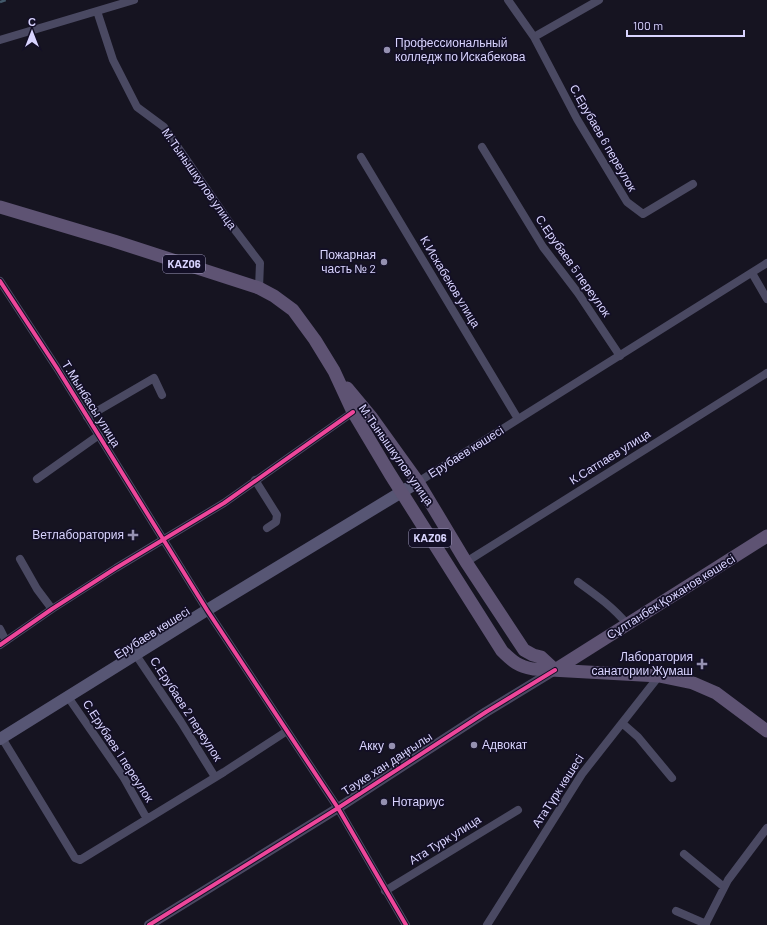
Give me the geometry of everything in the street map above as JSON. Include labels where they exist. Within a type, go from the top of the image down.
[{"type":"main road","name":"М.Тынышкулов улица","points":[[0,207],[114,241],[259,288],[274,296],[293,310],[315,340],[334,371],[353,412],[401,492],[502,651],[513,662],[523,667],[555,670]]},
{"type":"main road","name":"М.Тынышкулов улица","points":[[334,371],[372,418],[418,482],[466,562],[524,650],[541,657],[555,670]]},
{"type":"main road","name":"Ерубаев көшесі","points":[[1,739],[206,610],[418,482]]},
{"type":"main road","name":"Сұлтанбек Қожанов көшесі","points":[[555,670],[767,536]]},
{"type":"main road","name":"KАZ06","points":[[555,670],[659,676],[692,683],[716,693],[767,731]]},
{"type":"street","points":[[0,40],[134,0]]},
{"type":"street","name":"С.Ерубаев 6 переулок","points":[[508,0],[534,36],[577,119],[627,202],[643,214],[693,184]]},
{"type":"street","points":[[534,36],[599,0]]},
{"type":"street","name":"М.Тынышкулов улица","points":[[97,11],[112,60],[137,107],[164,127],[232,226],[260,263],[259,288]]},
{"type":"street","name":"С.Ерубаев 5 переулок","points":[[482,147],[543,247],[578,292],[620,356]]},
{"type":"street","name":"К.Искабеков улица","points":[[361,157],[518,418]]},
{"type":"street","name":"Ерубаев көшесі","points":[[418,482],[767,263]]},
{"type":"street","points":[[752,273],[767,299]]},
{"type":"street","name":"Т.Мынбасы улица","points":[[0,281],[99,435],[206,610],[338,808],[406,925]]},
{"type":"street","name":"К.Сатпаев улица","points":[[466,562],[767,373]]},
{"type":"street","name":"Т.Мынбасы улица","points":[[87,416],[154,378],[162,395]]},
{"type":"street","points":[[0,629],[3,643],[52,609],[224,503],[353,412]]},
{"type":"street","name":"Т.Мынбасы улица","points":[[37,479],[99,435]]},
{"type":"street","points":[[255,480],[277,515],[276,522],[267,528]]},
{"type":"street","points":[[20,559],[37,589],[52,609]]},
{"type":"street","points":[[578,582],[601,598],[618,613],[627,624]]},
{"type":"street","name":"С.Ерубаев 2 переулок","points":[[136,655],[181,722],[215,777]]},
{"type":"street","name":"Тәуке хан даңғылы","points":[[149,925],[338,808],[486,712],[555,670]]},
{"type":"street","name":"АтаТүрк көшесі","points":[[487,925],[582,774],[659,676]]},
{"type":"street","name":"С.Ерубаев 1 переулок","points":[[68,696],[124,778],[147,819]]},
{"type":"street","points":[[622,723],[638,736],[672,778]]},
{"type":"street","points":[[1,739],[75,858],[80,860],[287,731]]},
{"type":"street","name":"Ата Турк улица","points":[[385,891],[518,810]]},
{"type":"street","points":[[676,911],[706,925],[728,880],[767,828]]},
{"type":"street","points":[[684,854],[724,887]]},
{"type":"railway","points":[[0,2],[6,0]]},
{"type":"cycle path","points":[[0,281],[57,368],[207,610],[338,808],[406,925]]},
{"type":"cycle path","points":[[0,645],[52,609],[116,568],[224,503],[353,412]]},
{"type":"cycle path","points":[[149,925],[338,808],[486,712],[555,670]]},
{"type":"place","name":"Профессиональный колледж по Искабекова","points":[[387,50]]},
{"type":"place","name":"Пожарная часть № 2","points":[[384,262]]},
{"type":"place","name":"Ветлаборатория","points":[[133,535]]},
{"type":"place","name":"Лаборатория санатории Жумаш","points":[[702,664]]},
{"type":"place","name":"Адвокат","points":[[474,745]]},
{"type":"place","name":"Акку","points":[[392,746]]},
{"type":"place","name":"Нотариус","points":[[384,802]]}]
